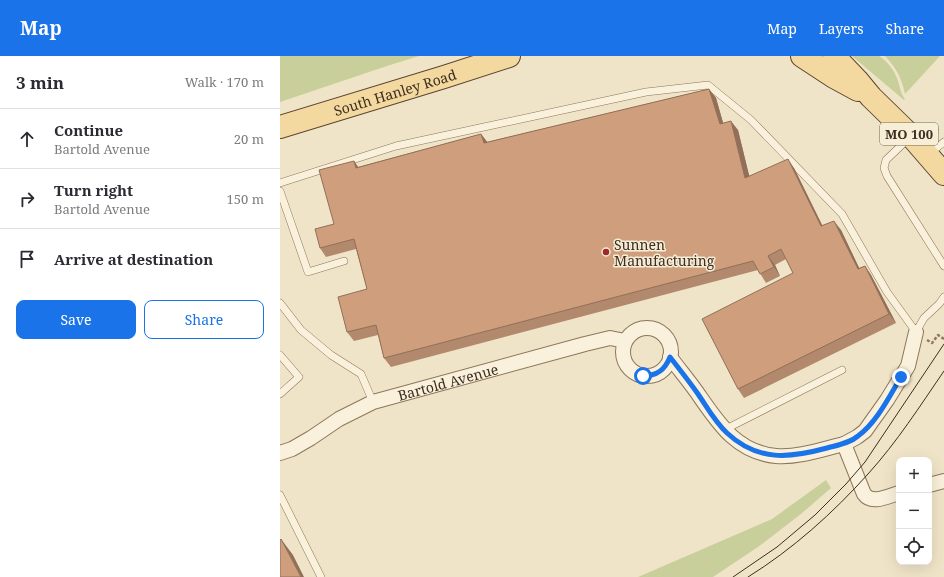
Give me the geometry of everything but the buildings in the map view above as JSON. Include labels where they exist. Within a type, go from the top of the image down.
[{"type":"main road","name":"South Hanley Road","points":[[280,127],[436,80],[509,56]]},
{"type":"main road","name":"MO 100","points":[[802,56],[834,77],[871,97]]},
{"type":"main road","name":"MO 100","points":[[834,56],[871,97],[911,136],[936,148],[944,174]]},
{"type":"street","points":[[651,328],[658,330],[664,335],[670,346],[670,357],[667,365],[657,374],[650,376],[643,376],[629,369],[622,356],[622,348],[625,341],[629,334],[636,330],[651,328]]},
{"type":"street","points":[[670,357],[727,434],[744,445],[764,454],[776,456],[815,451],[844,444],[857,437],[865,430],[887,400],[908,366],[920,335]]},
{"type":"street","name":"Bartold Avenue","points":[[280,453],[292,449],[339,418],[373,402],[610,338],[625,341]]},
{"type":"street","points":[[844,444],[867,498],[873,500],[896,494]]},
{"type":"street","points":[[932,484],[944,481]]},
{"type":"lane","points":[[280,183],[396,146],[646,92],[708,85],[751,120],[842,214],[887,292],[920,335]]},
{"type":"lane","points":[[911,136],[886,160],[884,168],[887,176],[944,266]]},
{"type":"lane","points":[[280,191],[308,272],[344,261]]},
{"type":"lane","points":[[920,335],[924,318],[944,297]]},
{"type":"lane","points":[[280,304],[301,330],[330,354],[361,374],[373,402]]},
{"type":"lane","points":[[280,355],[299,377],[280,394]]},
{"type":"lane","points":[[724,430],[842,370]]},
{"type":"lane","points":[[280,495],[321,577]]},
{"type":"path","points":[[933,124],[940,132]]},
{"type":"path","points":[[920,335],[932,344],[938,335],[944,339]]},
{"type":"green space","points":[[280,56],[419,56],[280,102]]},
{"type":"green space","points":[[852,56],[879,56],[882,58],[894,72],[905,99],[904,100]]},
{"type":"green space","points":[[885,56],[940,56],[905,94],[898,74],[893,65]]},
{"type":"green space","points":[[826,480],[831,488],[801,514],[758,547],[713,577],[638,577],[772,519]]},
{"type":"tram line","points":[[733,577],[777,547],[815,515],[846,484],[865,462],[944,344]]},
{"type":"tram line","points":[[748,577],[781,555],[812,530],[841,503],[879,462],[917,411],[944,371]]},
{"type":"place","name":"Sunnen Manufacturing","points":[[606,252]]},
{"type":"route","points":[[643,376],[657,374],[663,370],[670,357],[727,434],[754,450],[764,454],[776,456],[794,455],[815,451],[844,444],[857,437],[874,420],[901,377]]}]
